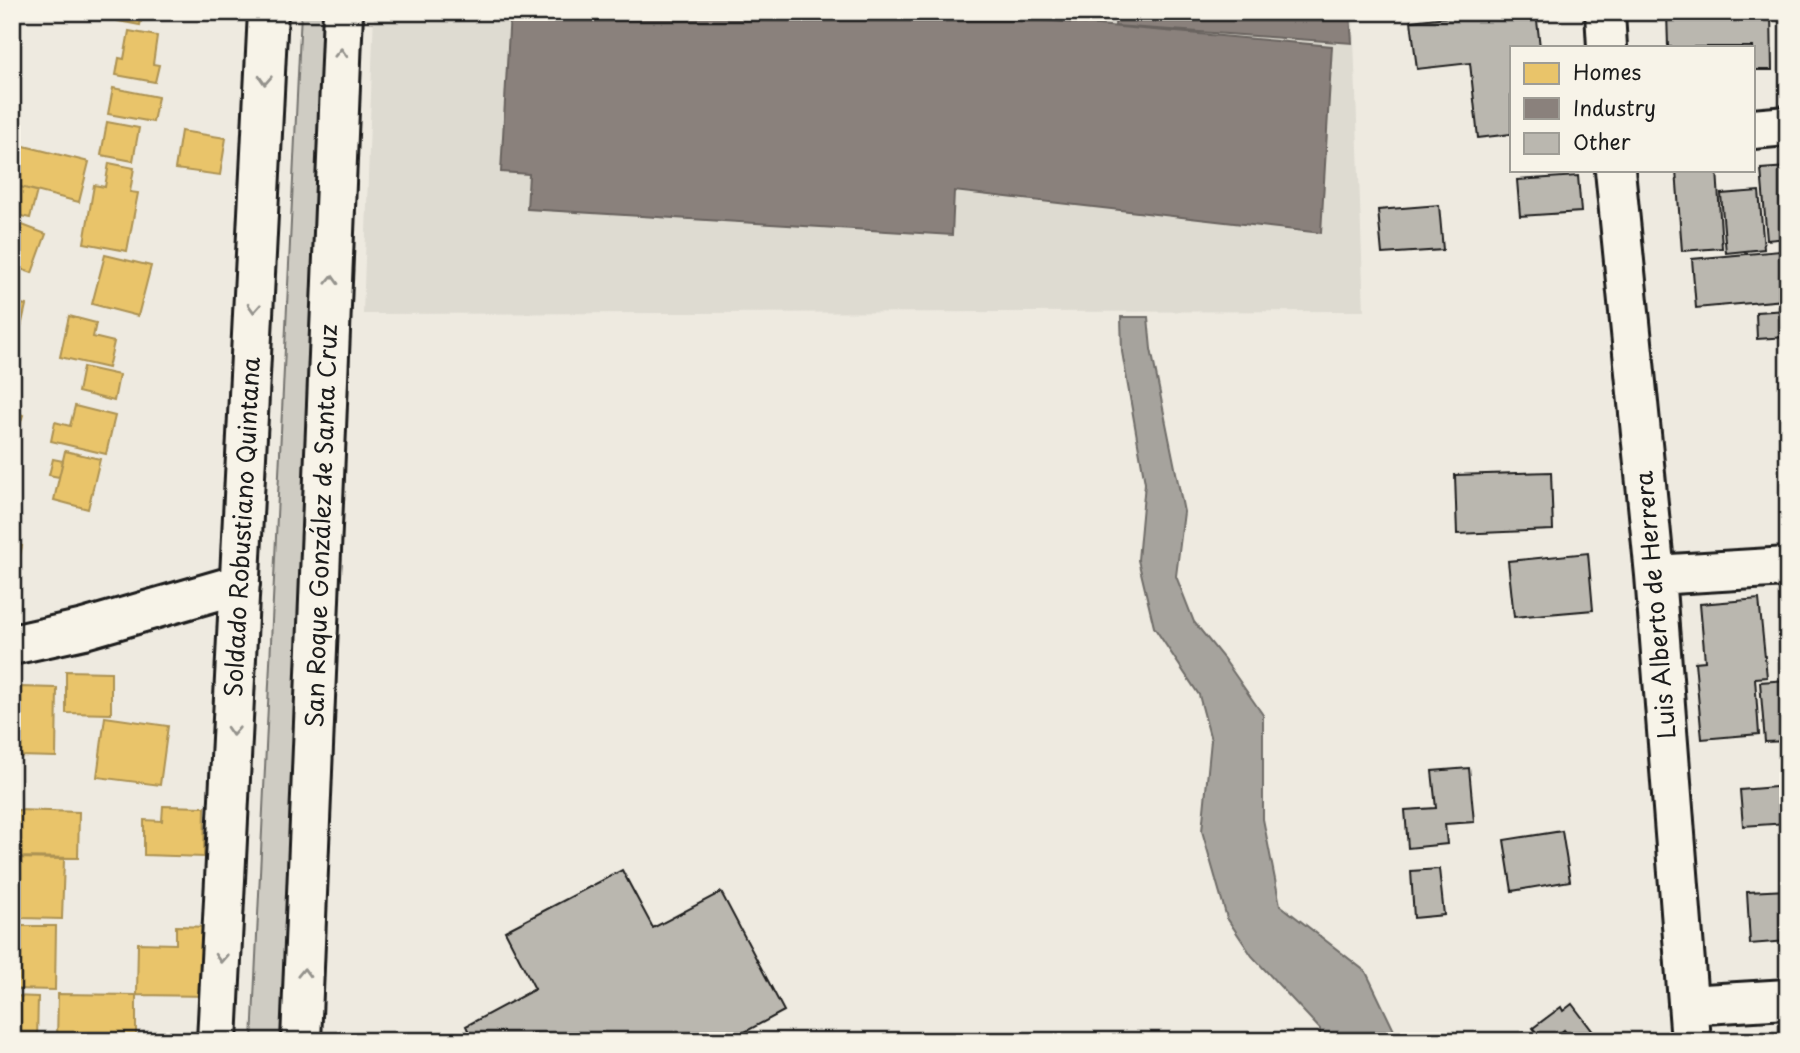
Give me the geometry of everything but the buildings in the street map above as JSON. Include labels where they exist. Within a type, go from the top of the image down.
[{"type":"street","name":"Soldado Robustiano Quintana","points":[[217,1041],[268,12]]},
{"type":"street","name":"San Roque González de Santa Cruz","points":[[301,1041],[342,12]]},
{"type":"street","points":[[1605,12],[1607,46]]},
{"type":"street","points":[[1755,129],[1788,126]]},
{"type":"street","name":"Luis Alberto de Herrera","points":[[1615,172],[1655,575],[1689,1023]]},
{"type":"street","points":[[1655,575],[1788,566]]},
{"type":"street","points":[[12,645],[84,629],[240,584]]},
{"type":"street","points":[[1689,1023],[1788,999]]},
{"type":"shaded area","points":[[301,12],[330,12],[288,1041],[252,1041]]},
{"type":"shaded area","points":[[374,12],[1353,12],[1364,311],[363,314]]},
{"type":"shaded area","points":[[1121,317],[1148,317],[1151,349],[1184,512],[1176,576],[1194,622],[1263,715],[1263,819],[1280,905],[1366,972],[1399,1041],[1320,1041],[1320,1029],[1252,956],[1227,918],[1202,831],[1211,740],[1199,695],[1154,627],[1138,560],[1145,483],[1122,352]]}]
